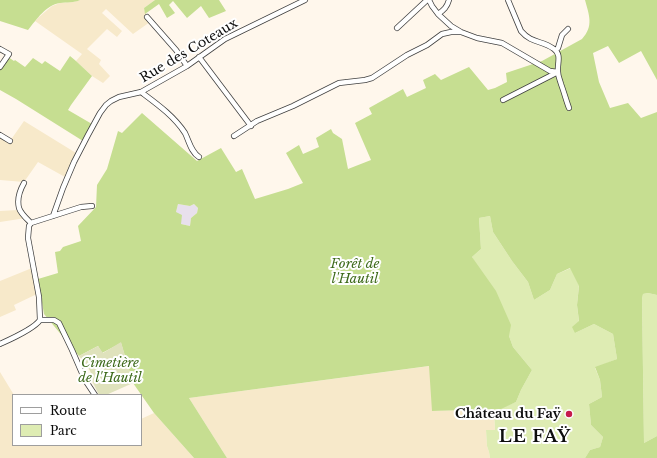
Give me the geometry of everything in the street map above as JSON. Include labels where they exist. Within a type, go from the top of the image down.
[{"type":"street","name":"Rue des Coteaux","points":[[52,216],[74,162],[103,109],[111,101],[119,97],[142,92],[188,66],[225,40],[305,0]]},
{"type":"street","points":[[397,28],[428,0],[438,14],[451,26],[461,32],[477,38],[502,43],[550,71],[558,72]]},
{"type":"street","points":[[438,14],[448,6],[449,0]]},
{"type":"street","points":[[508,0],[524,34],[531,40],[548,45],[558,53],[558,72],[569,108]]},
{"type":"street","points":[[147,18],[176,50],[188,66]]},
{"type":"street","points":[[556,50],[562,36],[568,29]]},
{"type":"street","points":[[234,136],[257,121],[293,106],[339,83],[372,78],[442,34],[461,32]]},
{"type":"street","points":[[0,49],[9,54],[0,67]]},
{"type":"street","points":[[199,58],[251,126]]},
{"type":"street","points":[[503,100],[558,72]]},
{"type":"street","points":[[142,92],[160,106],[180,126],[196,155],[200,157]]},
{"type":"street","points":[[0,135],[10,141]]},
{"type":"street","points":[[24,183],[19,200],[19,209],[31,223]]},
{"type":"street","points":[[0,344],[26,331],[40,320],[39,297],[28,238],[29,226],[31,223],[82,207],[92,206]]},
{"type":"street","points":[[40,320],[54,320],[59,323],[85,380],[94,394]]},
{"type":"shaded area","points":[[80,0],[155,0],[144,8],[147,19],[150,22],[133,34],[106,9],[102,13],[122,31],[117,37],[107,29],[87,49],[101,60],[99,64],[110,76],[103,83],[92,76],[76,61],[82,54],[35,21],[52,6],[60,3]]},
{"type":"shaded area","points":[[24,121],[76,153],[65,177],[38,162],[24,182],[0,180],[0,136],[10,141]]},
{"type":"shaded area","points":[[178,204],[190,206],[194,204],[198,208],[197,213],[191,218],[190,226],[181,224],[176,212]]},
{"type":"shaded area","points":[[18,210],[26,218],[0,222],[0,211]]},
{"type":"shaded area","points":[[32,268],[37,294],[14,305],[16,310],[0,317],[0,281]]},
{"type":"shaded area","points":[[430,366],[433,411],[494,409],[495,430],[486,430],[487,446],[490,458],[227,458],[189,398]]},
{"type":"shaded area","points":[[0,372],[13,394],[12,394],[12,446],[142,446],[142,419],[154,413],[194,458],[0,458]]},
{"type":"green space","points":[[0,0],[80,0],[55,4],[42,13],[28,30],[0,21]]},
{"type":"green space","points":[[155,0],[219,0],[226,11],[209,18],[201,6],[187,18],[173,1],[169,5],[175,13],[167,18],[159,4],[145,14],[144,8]]},
{"type":"green space","name":"Forêt de l'Hautil","points":[[585,0],[657,0],[657,80],[641,51],[619,63],[608,46],[593,53],[599,82],[610,108],[628,103],[641,118],[657,112],[657,295],[648,293],[643,294],[642,299],[644,443],[657,436],[657,458],[585,458],[590,450],[600,447],[603,437],[591,425],[589,404],[602,397],[600,380],[595,367],[617,359],[613,334],[594,324],[575,333],[572,327],[579,321],[577,305],[579,286],[570,268],[557,274],[550,290],[534,300],[528,282],[493,232],[490,216],[479,218],[481,249],[472,257],[496,291],[511,325],[509,336],[513,347],[532,370],[516,402],[501,409],[432,411],[429,366],[189,398],[227,458],[194,458],[154,413],[133,383],[121,343],[102,353],[98,346],[79,356],[44,314],[38,279],[58,273],[55,252],[60,251],[63,247],[81,241],[78,226],[96,207],[97,185],[107,169],[118,131],[122,133],[142,113],[197,161],[221,148],[236,172],[242,169],[255,199],[303,183],[286,153],[299,145],[303,154],[319,147],[316,138],[331,129],[333,133],[342,139],[348,169],[371,160],[355,123],[372,114],[369,108],[403,89],[407,97],[426,88],[423,80],[435,74],[441,80],[469,67],[488,90],[495,88],[507,82],[506,73],[542,61],[582,39],[588,30],[590,20]],"holes":[[[178,204],[190,206],[194,204],[198,208],[197,213],[191,218],[190,226],[181,224],[182,215],[176,212]]]},
{"type":"green space","points":[[70,56],[92,76],[68,110],[92,124],[83,141],[0,90],[0,69],[8,57],[25,67],[33,58],[42,64],[45,61],[60,71]]},
{"type":"green space","points":[[490,216],[493,232],[528,282],[534,300],[550,290],[557,274],[571,268],[579,285],[577,305],[579,322],[575,333],[594,324],[613,334],[617,359],[595,368],[600,380],[602,397],[589,404],[591,425],[603,437],[600,447],[590,450],[585,458],[490,458],[487,446],[486,430],[495,430],[494,409],[516,402],[532,370],[513,347],[472,257],[481,249],[479,218]]},
{"type":"green space","points":[[648,293],[657,295],[657,436],[644,443],[642,299],[643,294]]},
{"type":"green space","name":"Cimetière de l'Hautil","points":[[121,342],[133,383],[108,394],[98,394],[92,381],[92,374],[79,356],[98,346],[103,353]]},
{"type":"place","name":"Château du Faÿ","points":[[569,414]]},
{"type":"district","name":"LE FAŸ","points":[[535,437]]}]
